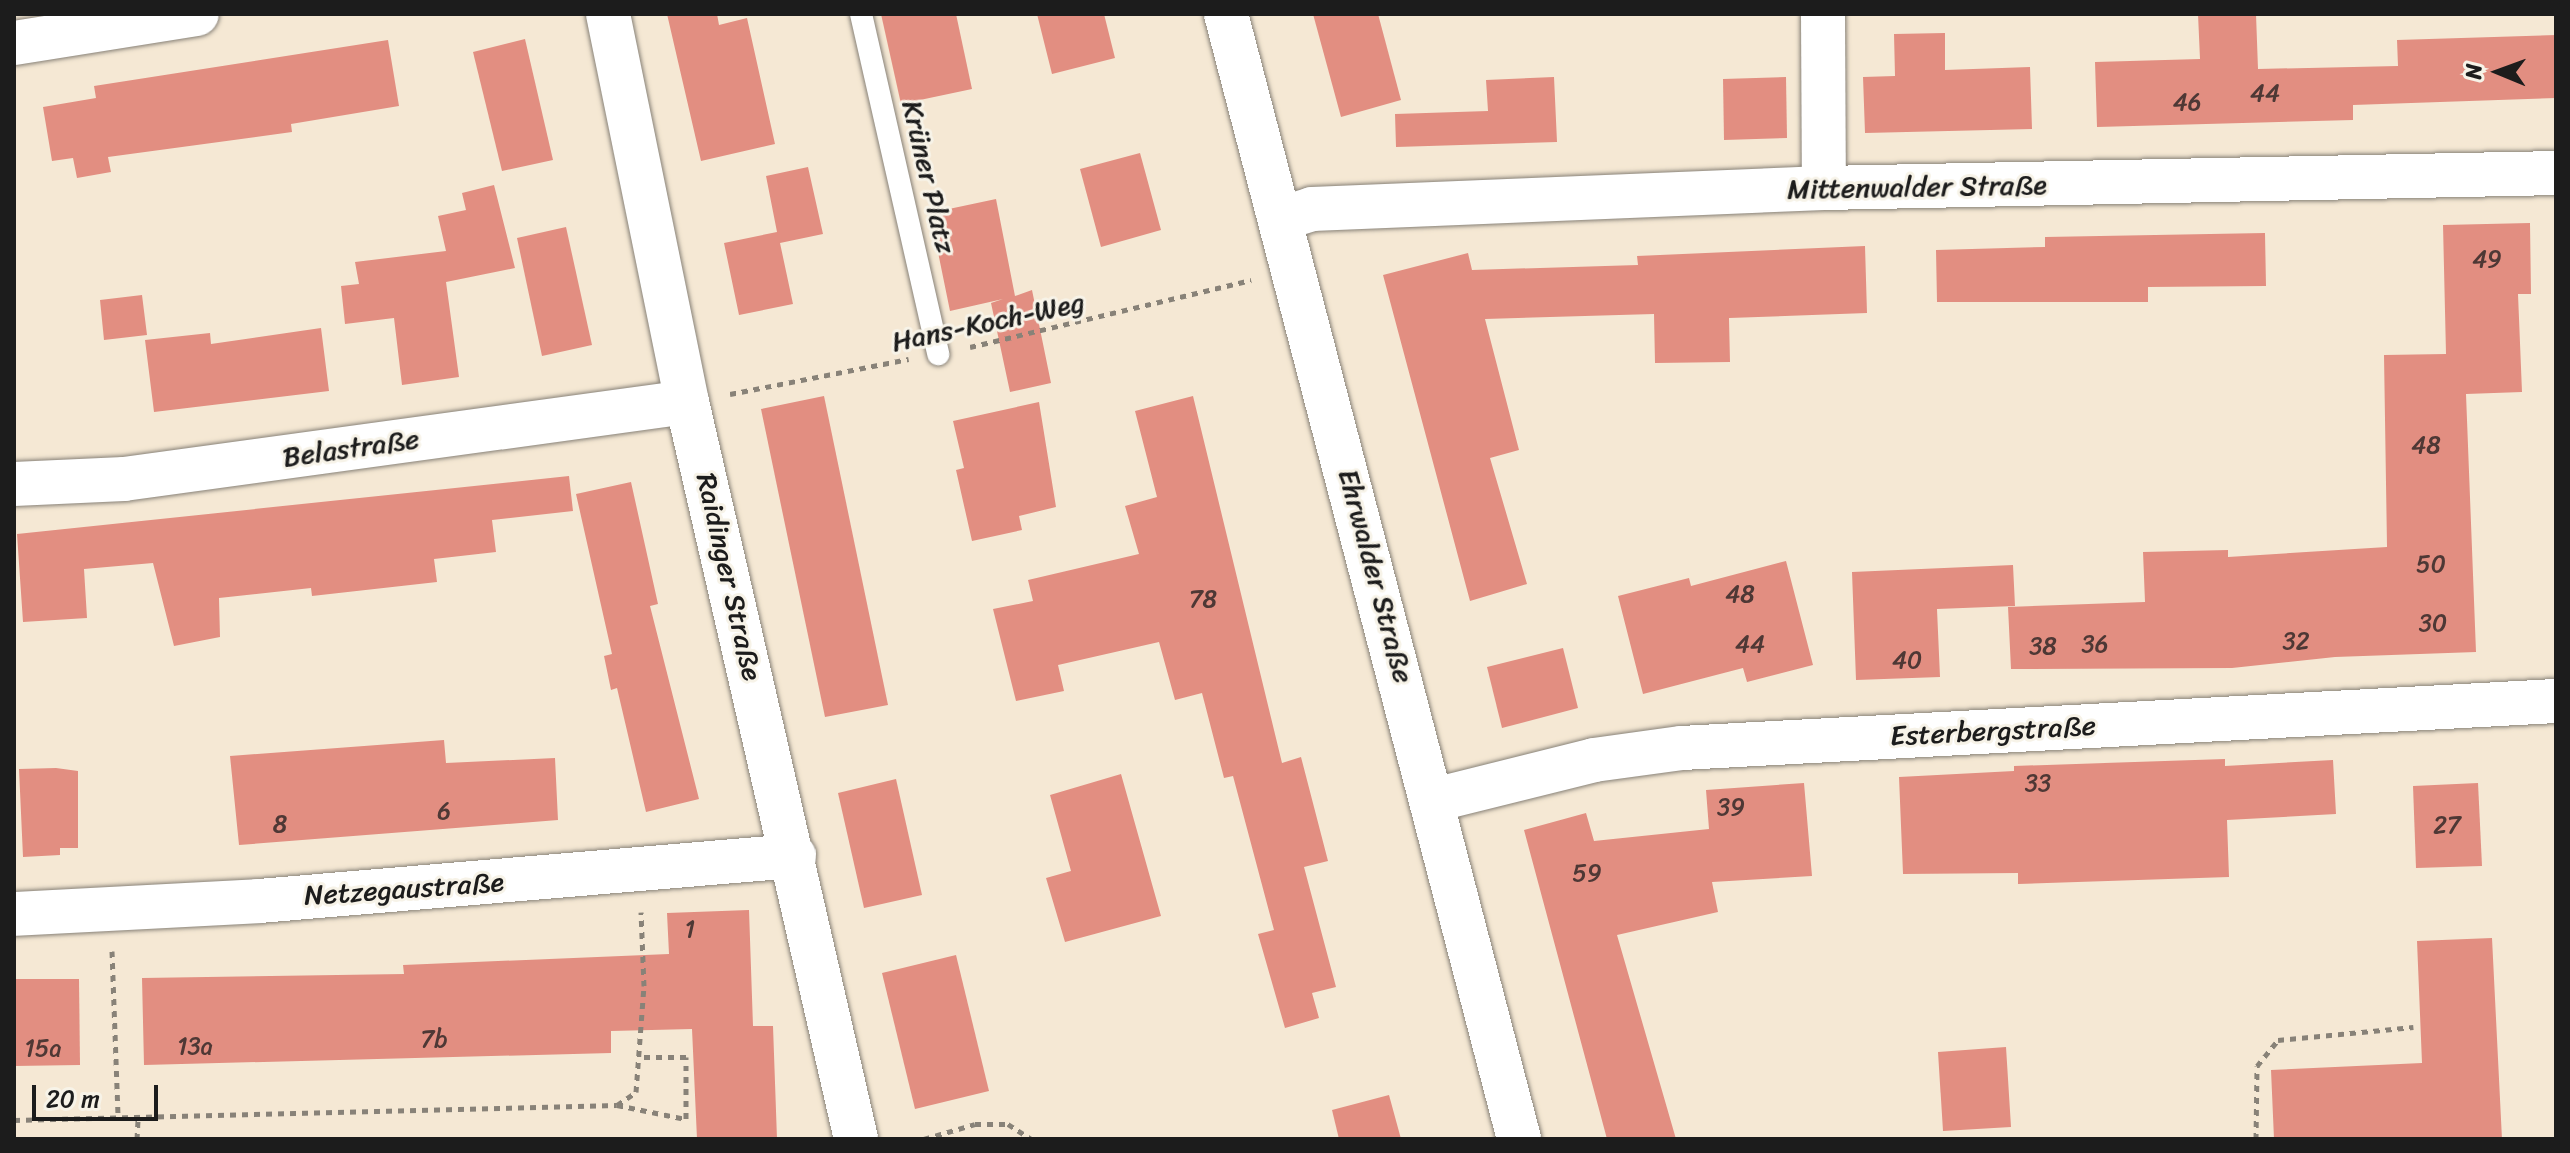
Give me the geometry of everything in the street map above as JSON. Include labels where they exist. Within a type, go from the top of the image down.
[{"type":"street","points":[[14,43],[197,14]]},
{"type":"street","name":"Raidinger Straße","points":[[608,14],[687,402],[794,856],[856,1139]]},
{"type":"street","name":"Ehrwalder Straße","points":[[1226,14],[1434,800],[1519,1139]]},
{"type":"street","points":[[1823,14],[1824,188]]},
{"type":"street","name":"Mittenwalder Straße","points":[[1280,219],[1312,209],[1824,188],[2556,173]]},
{"type":"street","name":"Belastraße","points":[[14,484],[124,479],[687,402]]},
{"type":"street","name":"Esterbergstraße","points":[[1434,800],[1594,760],[1682,748],[2556,701]]},
{"type":"street","name":"Netzegaustraße","points":[[14,914],[111,910],[640,871],[794,856]]},
{"type":"lane","name":"Krüner Platz","points":[[861,14],[938,354]]},
{"type":"path","name":"Hans-Koch-Weg","points":[[687,402],[1052,331],[1295,269]]},
{"type":"path","points":[[617,1105],[636,1092],[644,986],[640,871]]},
{"type":"path","points":[[111,910],[118,1117]]},
{"type":"path","points":[[2256,1139],[2257,1066],[2278,1040],[2413,1027]]},
{"type":"path","points":[[14,1120],[617,1105],[686,1119],[686,1057],[639,1057]]},
{"type":"path","points":[[137,1139],[138,1117]]},
{"type":"path","points":[[924,1139],[975,1124],[1008,1124],[1031,1139]]},
{"type":"building","points":[[667,14],[717,14],[719,25],[747,18],[775,144],[701,161]]},
{"type":"building","points":[[881,14],[956,14],[972,89],[901,104]]},
{"type":"building","points":[[1037,14],[1104,14],[1115,58],[1052,74]]},
{"type":"building","points":[[1313,14],[1378,14],[1401,100],[1341,117]]},
{"type":"building","points":[[2198,14],[2256,14],[2258,69],[2398,66],[2397,40],[2556,35],[2556,98],[2353,105],[2353,120],[2097,127],[2095,62],[2200,59]]},
{"type":"building","points":[[1945,33],[1945,70],[2030,67],[2032,129],[1865,133],[1863,77],[1895,76],[1894,34]]},
{"type":"building","points":[[525,39],[553,160],[502,171],[473,52]]},
{"type":"building","points":[[388,40],[399,106],[291,124],[292,132],[108,157],[111,172],[77,178],[73,158],[52,161],[43,107],[96,98],[94,86]]},
{"type":"building","points":[[1554,77],[1557,142],[1396,147],[1395,114],[1488,111],[1486,80]]},
{"type":"building","points":[[1786,77],[1787,138],[1724,140],[1723,79]]},
{"type":"building","points":[[1140,153],[1161,230],[1101,247],[1080,169]]},
{"type":"building","points":[[808,167],[823,234],[780,243],[793,304],[739,315],[724,243],[777,232],[766,176]]},
{"type":"building","points":[[494,185],[515,268],[446,282],[459,377],[402,385],[394,318],[345,324],[341,286],[359,284],[355,262],[446,251],[438,216],[466,210],[462,193]]},
{"type":"building","points":[[996,199],[1015,296],[1032,290],[1051,383],[1010,392],[991,303],[1003,299],[950,311],[930,213]]},
{"type":"building","points":[[2530,223],[2531,294],[2518,294],[2522,392],[2466,394],[2476,652],[2335,657],[2232,668],[2011,669],[2008,607],[2145,602],[2143,552],[2228,550],[2228,557],[2387,547],[2384,355],[2446,354],[2443,225]]},
{"type":"building","points":[[566,227],[592,345],[542,356],[517,238]]},
{"type":"building","points":[[2265,233],[2266,286],[2148,287],[2148,302],[1937,302],[1936,250],[2045,247],[2045,237]]},
{"type":"building","points":[[1865,246],[1867,313],[1729,318],[1730,362],[1655,363],[1654,314],[1485,319],[1519,450],[1490,458],[1527,584],[1470,601],[1383,275],[1468,253],[1472,270],[1638,265],[1637,256]]},
{"type":"building","points":[[142,295],[147,335],[104,340],[100,300]]},
{"type":"building","points":[[321,328],[329,391],[154,412],[145,340],[210,333],[211,344]]},
{"type":"building","points":[[824,396],[888,705],[825,717],[761,409]]},
{"type":"building","points":[[1193,396],[1282,763],[1301,757],[1328,861],[1304,867],[1336,987],[1312,993],[1319,1018],[1285,1028],[1258,934],[1274,930],[1233,776],[1224,778],[1202,693],[1175,700],[1159,642],[1058,665],[1064,691],[1016,701],[993,609],[1033,601],[1028,580],[1139,554],[1125,506],[1157,497],[1135,411]]},
{"type":"building","points":[[1039,402],[1056,507],[1019,516],[1022,530],[972,541],[956,470],[964,468],[953,421]]},
{"type":"building","points":[[569,476],[573,511],[492,520],[496,552],[434,559],[437,582],[312,596],[311,588],[219,598],[220,637],[174,646],[153,563],[84,569],[87,618],[23,622],[17,534]]},
{"type":"building","points":[[631,482],[658,604],[650,606],[699,799],[646,812],[617,688],[611,690],[604,656],[612,654],[576,494]]},
{"type":"building","points":[[1786,561],[1813,665],[1747,682],[1743,668],[1643,694],[1618,596],[1689,578],[1691,586]]},
{"type":"building","points":[[2013,565],[2015,606],[1937,609],[1940,677],[1856,680],[1852,572]]},
{"type":"building","points":[[1563,648],[1578,708],[1502,728],[1487,667]]},
{"type":"building","points":[[444,740],[446,763],[555,758],[558,820],[239,845],[230,756]]},
{"type":"building","points":[[2225,759],[2225,766],[2333,760],[2336,814],[2227,820],[2229,877],[2018,884],[2018,873],[1903,874],[1899,777],[2014,771],[2014,766]]},
{"type":"building","points":[[19,769],[78,771],[78,848],[60,848],[60,855],[23,857]]},
{"type":"building","points":[[1121,774],[1161,916],[1065,942],[1046,878],[1071,871],[1050,795]]},
{"type":"building","points":[[896,779],[922,895],[864,908],[838,793]]},
{"type":"building","points":[[1804,783],[1812,876],[1712,882],[1718,912],[1617,935],[1676,1139],[1607,1139],[1524,830],[1586,813],[1594,841],[1709,829],[1706,790]]},
{"type":"building","points":[[2478,783],[2482,866],[2416,868],[2413,786]]},
{"type":"building","points":[[749,910],[753,1026],[773,1026],[777,1139],[697,1139],[692,1029],[611,1031],[611,1053],[144,1065],[142,978],[404,974],[403,965],[669,954],[667,913]]},
{"type":"building","points":[[2492,938],[2502,1139],[2274,1139],[2271,1070],[2422,1063],[2417,941]]},
{"type":"building","points":[[956,955],[989,1091],[915,1109],[882,973]]},
{"type":"building","points":[[14,979],[79,979],[80,1065],[14,1066]]},
{"type":"building","points":[[2006,1047],[2011,1127],[1943,1131],[1938,1052]]},
{"type":"building","points":[[1389,1095],[1401,1139],[1339,1139],[1332,1110]]}]
